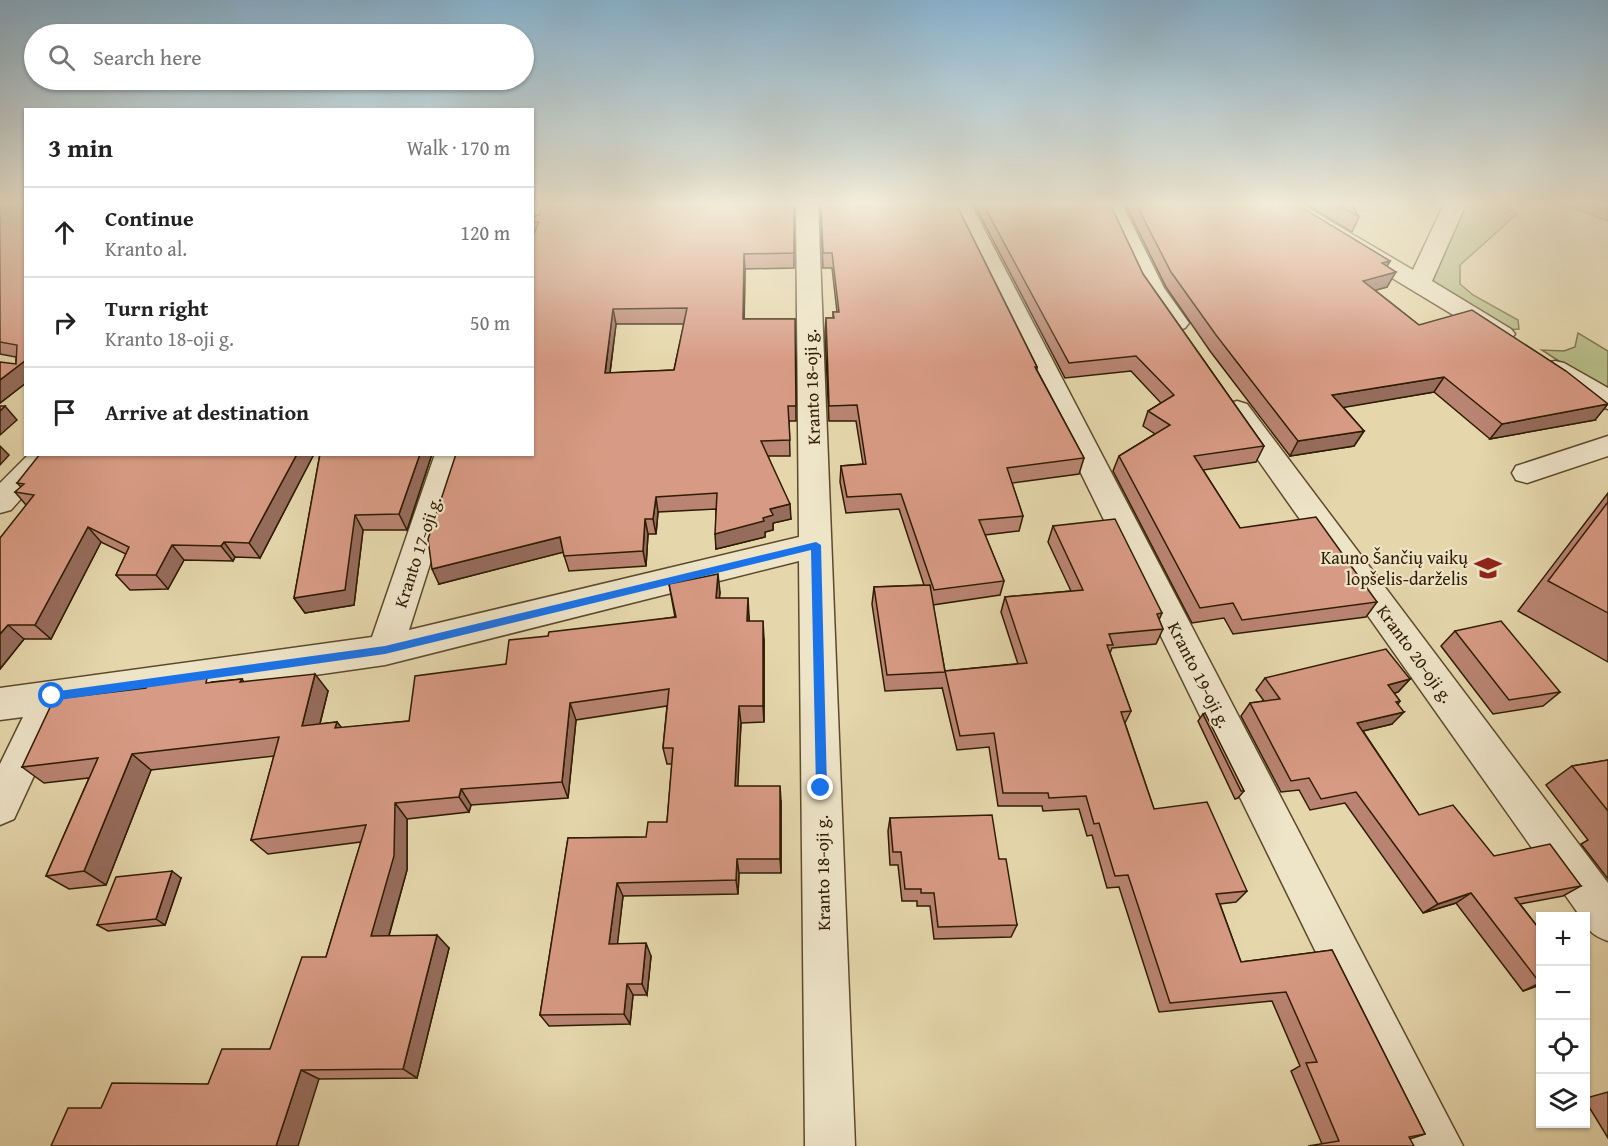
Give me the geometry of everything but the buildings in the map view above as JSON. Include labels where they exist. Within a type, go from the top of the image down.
[{"type":"street","name":"Kranto 18-oji g.","points":[[808,257],[830,1146]]},
{"type":"street","name":"Kranto 19-oji g.","points":[[987,257],[1438,1146]]},
{"type":"street","points":[[1137,257],[1152,288],[1194,349]]},
{"type":"street","points":[[1376,257],[1608,400]]},
{"type":"street","points":[[1419,283],[1431,257]]},
{"type":"street","name":"Kranto 20-oji g.","points":[[1220,386],[1608,920]]},
{"type":"street","points":[[1527,473],[1608,446]]},
{"type":"street","points":[[0,502],[45,456]]},
{"type":"street","name":"Kranto 17-oji g.","points":[[385,650],[449,456]]},
{"type":"street","points":[[0,704],[385,650],[816,545]]},
{"type":"street","points":[[0,806],[52,696]]},
{"type":"green space","points":[[1437,257],[1468,257],[1460,265],[1460,284],[1473,295],[1518,320],[1519,329],[1506,330],[1435,287],[1431,269]]},
{"type":"green space","points":[[1578,333],[1608,351],[1608,389],[1594,384],[1542,350],[1564,351],[1575,347]]},
{"type":"place","name":"Kauno Šančių vaikų lopšelis-darželis","points":[[1488,568]]},
{"type":"route","points":[[52,696],[385,650],[816,545],[821,788]]}]
